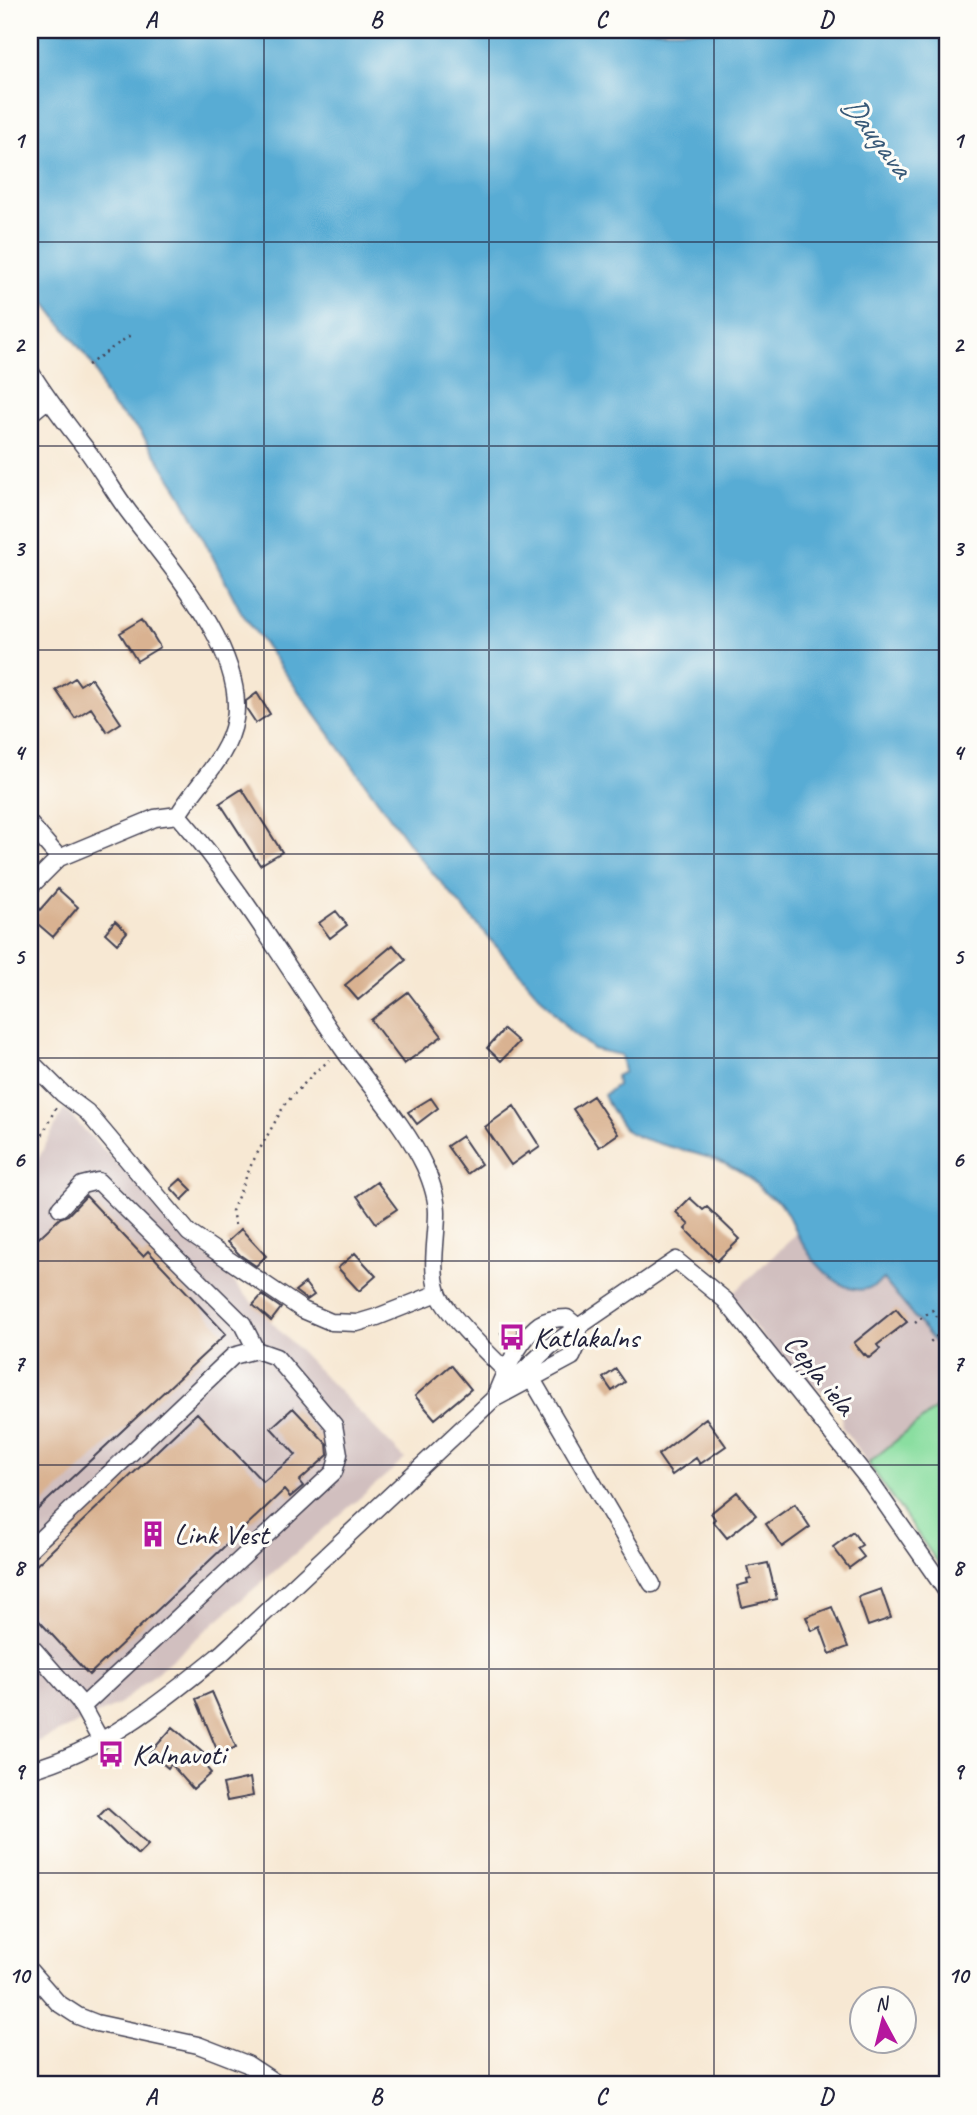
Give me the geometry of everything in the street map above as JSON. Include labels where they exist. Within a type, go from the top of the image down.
[{"type":"street","points":[[30,371],[47,400],[87,450],[127,509],[171,566],[206,618],[224,654],[233,681],[235,698],[231,736],[219,759],[187,799],[178,815]]},
{"type":"street","points":[[30,414],[47,400]]},
{"type":"street","points":[[30,887],[59,858],[155,818],[178,815]]},
{"type":"street","points":[[178,815],[260,925],[410,1142],[424,1167],[436,1197],[438,1210],[435,1263],[438,1293],[450,1312],[518,1376],[536,1386],[652,1584]]},
{"type":"street","points":[[30,824],[59,858]]},
{"type":"street","points":[[30,1060],[63,1094],[87,1112],[189,1233],[303,1310],[331,1322],[357,1322],[438,1293]]},
{"type":"street","points":[[60,1208],[82,1185],[98,1181],[243,1324],[256,1350]]},
{"type":"street","name":"Cepļa iela","points":[[578,1327],[676,1260],[725,1300],[869,1480],[947,1592]]},
{"type":"street","points":[[30,1770],[85,1750],[167,1698],[222,1653],[549,1348],[578,1327],[567,1318],[541,1324],[521,1346],[518,1376]]},
{"type":"street","points":[[31,1544],[233,1356],[256,1350],[276,1357],[334,1425],[339,1454],[334,1472],[82,1707]]},
{"type":"street","points":[[30,1645],[82,1707],[100,1741]]},
{"type":"street","points":[[30,1971],[58,2003],[78,2016],[96,2023],[198,2045],[247,2064],[279,2085]]},
{"type":"path","points":[[88,365],[132,334]]},
{"type":"path","points":[[235,1225],[232,1211],[252,1163],[285,1104],[317,1070],[344,1050]]},
{"type":"path","points":[[30,1160],[63,1094]]},
{"type":"path","points":[[915,1323],[932,1310],[946,1328],[930,1342]]},
{"type":"shaded area","points":[[64,1109],[405,1459],[120,1704],[30,1745],[30,1175]]},
{"type":"shaded area","points":[[796,1232],[811,1256],[834,1281],[846,1287],[867,1290],[877,1286],[883,1279],[947,1357],[947,1400],[868,1463],[842,1427],[841,1414],[828,1394],[788,1371],[731,1295]]},
{"type":"green space","points":[[947,1400],[947,1576],[868,1463]]},
{"type":"water","name":"Daugava","points":[[30,30],[947,30],[947,1357],[883,1279],[871,1287],[858,1290],[834,1280],[813,1259],[780,1203],[746,1175],[709,1158],[637,1137],[624,1128],[604,1095],[617,1085],[616,1076],[624,1072],[621,1055],[593,1049],[569,1030],[418,856],[241,612],[179,491],[140,431],[113,407],[103,392],[95,368],[30,283]]},
{"type":"building","points":[[143,619],[160,647],[137,661],[120,633]]},
{"type":"building","points":[[75,678],[80,685],[91,678],[121,723],[107,732],[91,708],[75,718],[56,690]]},
{"type":"building","points":[[257,693],[270,714],[256,723],[246,708],[246,701]]},
{"type":"building","points":[[242,789],[282,852],[260,865],[220,803]]},
{"type":"building","points":[[58,889],[78,907],[53,937],[32,919]]},
{"type":"building","points":[[336,911],[347,925],[330,938],[319,923]]},
{"type":"building","points":[[115,921],[127,932],[117,944],[105,933]]},
{"type":"building","points":[[393,945],[406,960],[358,1000],[345,985]]},
{"type":"building","points":[[408,992],[442,1036],[404,1064],[371,1020]]},
{"type":"building","points":[[504,1029],[519,1042],[501,1061],[487,1048]]},
{"type":"building","points":[[593,1096],[618,1134],[599,1147],[573,1109]]},
{"type":"building","points":[[431,1098],[438,1108],[417,1124],[408,1112]]},
{"type":"building","points":[[514,1106],[540,1147],[511,1165],[485,1127]]},
{"type":"building","points":[[462,1136],[481,1164],[467,1174],[447,1146]]},
{"type":"building","points":[[181,1179],[192,1190],[182,1200],[171,1188]]},
{"type":"building","points":[[377,1182],[397,1209],[376,1223],[357,1196]]},
{"type":"building","points":[[86,1196],[143,1256],[148,1251],[226,1334],[36,1511],[30,1504],[30,1246],[60,1218],[68,1215]]},
{"type":"building","points":[[690,1198],[703,1210],[707,1207],[740,1239],[717,1261],[685,1229],[689,1225],[676,1212]]},
{"type":"building","points":[[241,1229],[266,1256],[256,1266],[227,1242]]},
{"type":"building","points":[[355,1253],[376,1276],[359,1291],[338,1268]]},
{"type":"building","points":[[305,1283],[314,1295],[307,1300],[295,1291]]},
{"type":"building","points":[[262,1295],[281,1308],[271,1321],[253,1305]]},
{"type":"building","points":[[896,1309],[907,1322],[877,1345],[880,1349],[869,1358],[864,1355],[854,1343]]},
{"type":"building","points":[[514,1324],[518,1331],[508,1344],[501,1333]]},
{"type":"building","points":[[451,1365],[471,1389],[435,1419],[415,1396]]},
{"type":"building","points":[[616,1369],[625,1382],[612,1391],[603,1378]]},
{"type":"building","name":"Link Vest","points":[[293,1408],[327,1444],[328,1455],[299,1481],[303,1486],[290,1497],[284,1490],[89,1675],[30,1611],[30,1571],[197,1413],[263,1482],[296,1455],[271,1428]]},
{"type":"building","points":[[706,1418],[726,1446],[700,1464],[696,1458],[672,1475],[658,1455]]},
{"type":"building","points":[[737,1492],[756,1515],[727,1538],[713,1521],[715,1519],[711,1513]]},
{"type":"building","points":[[795,1504],[810,1527],[782,1547],[766,1524]]},
{"type":"building","points":[[853,1532],[862,1545],[857,1548],[864,1557],[849,1568],[833,1547]]},
{"type":"building","points":[[768,1563],[777,1599],[742,1607],[737,1586],[748,1583],[747,1580],[751,1579],[748,1567]]},
{"type":"building","points":[[881,1589],[891,1618],[868,1626],[858,1597]]},
{"type":"building","points":[[832,1607],[848,1647],[830,1654],[820,1627],[812,1631],[806,1617]]},
{"type":"building","points":[[212,1692],[236,1747],[219,1755],[196,1699]]},
{"type":"building","points":[[173,1727],[210,1759],[202,1762],[211,1773],[193,1789],[171,1764],[168,1768],[150,1753]]},
{"type":"building","points":[[250,1778],[253,1796],[227,1801],[223,1784]]},
{"type":"building","points":[[107,1808],[148,1845],[138,1855],[98,1817]]},
{"type":"place","name":"Katlakalns","points":[[512,1337]]},
{"type":"place","name":"Link Vest","points":[[153,1534]]},
{"type":"place","name":"Kalnavoti","points":[[111,1754]]}]
